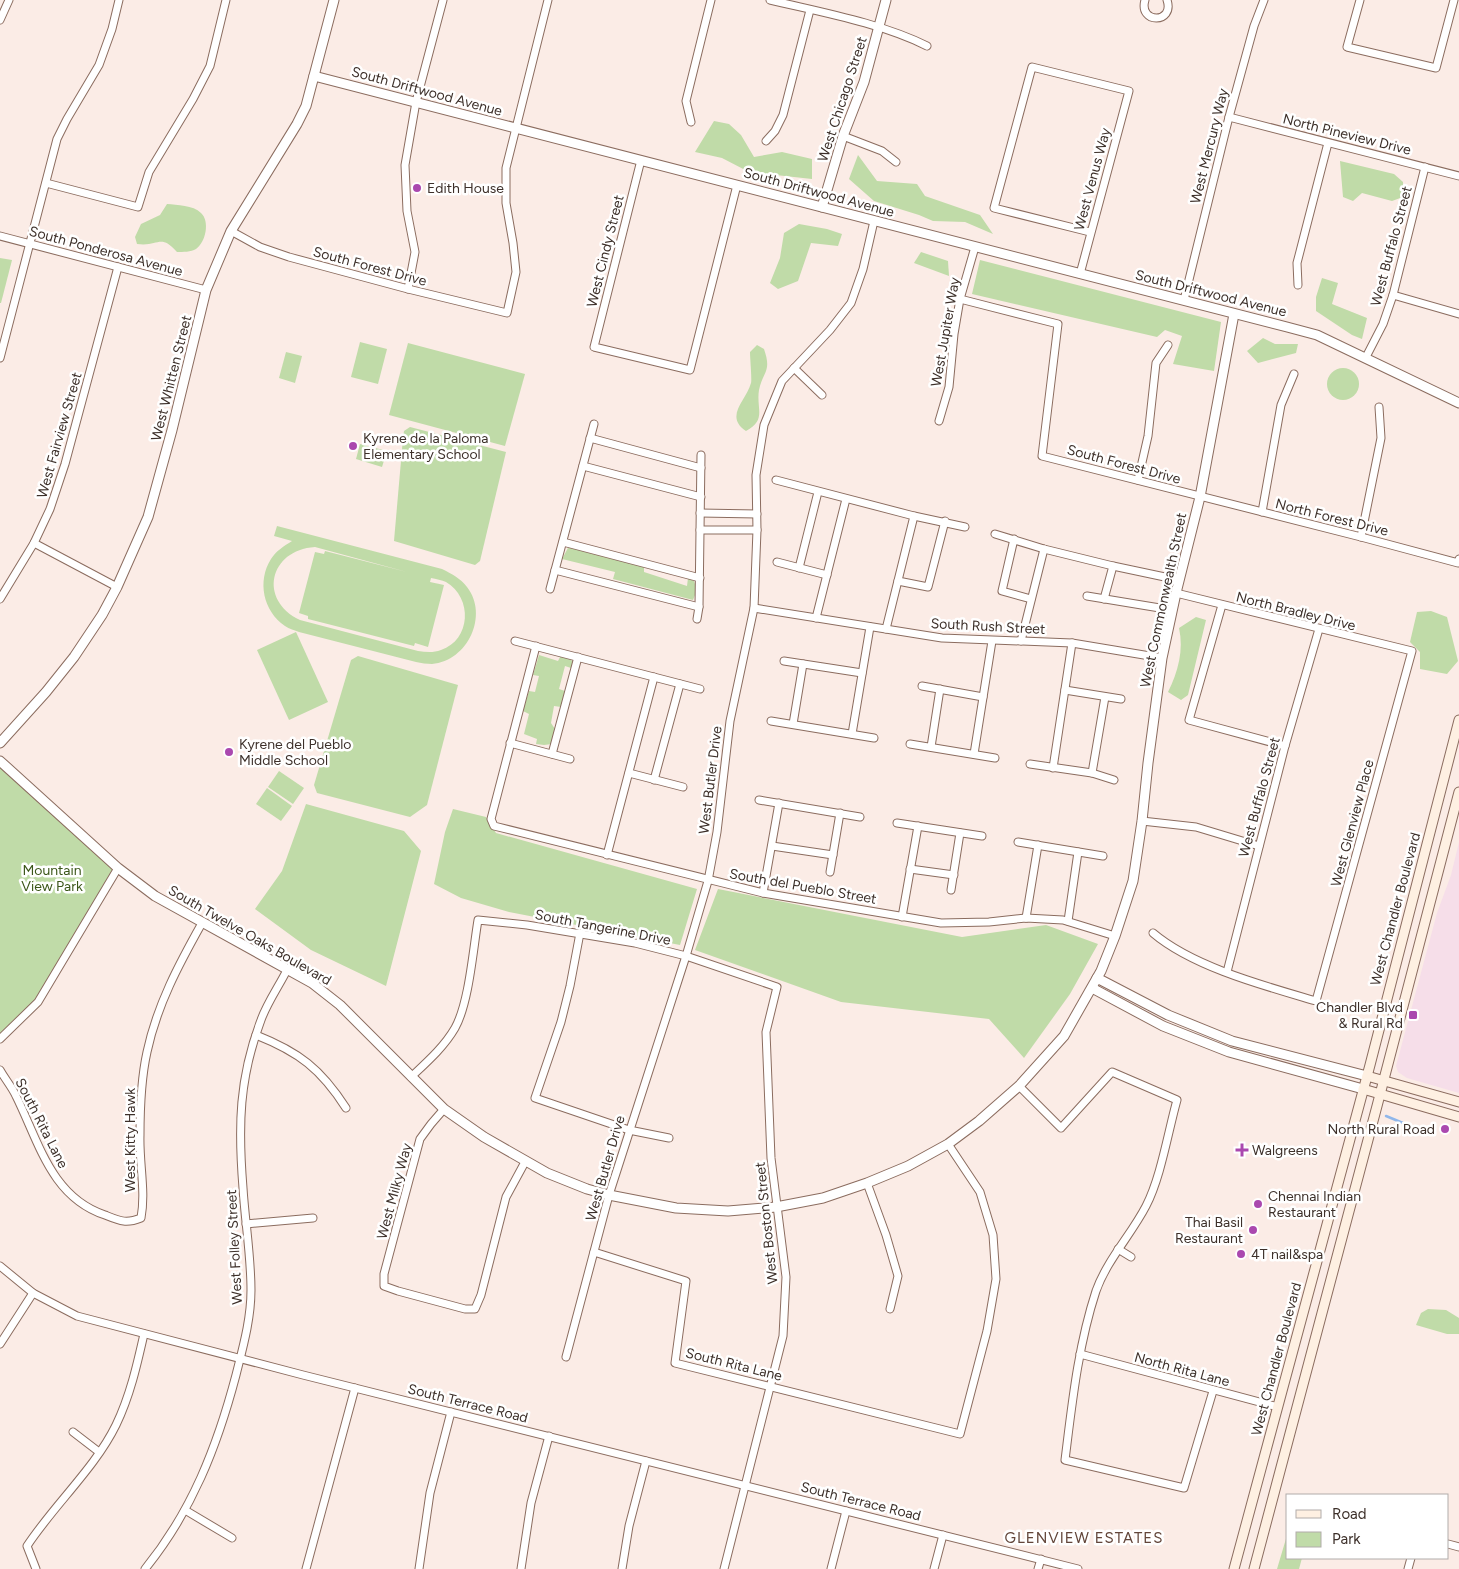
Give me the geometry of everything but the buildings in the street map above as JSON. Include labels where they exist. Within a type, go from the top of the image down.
[{"type":"main road","name":"West Chandler Boulevard","points":[[1234,1569],[1364,1089],[1459,720]]},
{"type":"main road","points":[[1254,1569],[1459,792]]},
{"type":"main road","points":[[1367,1076],[1459,1102]]},
{"type":"main road","points":[[1364,1089],[1459,1117]]},
{"type":"main road","points":[[1304,1308],[1322,1314]]},
{"type":"street","points":[[0,20],[9,0]]},
{"type":"street","points":[[0,358],[57,139],[99,65],[112,29],[119,0]]},
{"type":"street","points":[[46,183],[138,206],[149,172],[193,99],[210,66],[226,0]]},
{"type":"street","name":"West Whitten Street","points":[[0,743],[46,692],[74,657],[102,614],[117,586],[148,517],[172,430],[206,290],[232,231],[306,106],[334,0]]},
{"type":"street","points":[[408,289],[415,252],[407,211],[405,165],[416,102],[443,0]]},
{"type":"street","points":[[515,128],[548,0]]},
{"type":"street","points":[[691,122],[686,101],[711,0]]},
{"type":"street","points":[[770,0],[879,28],[908,37],[927,46]]},
{"type":"street","name":"West Chicago Street","points":[[822,207],[843,136],[864,82],[886,0]]},
{"type":"street","points":[[1145,0],[1144,5],[1148,16],[1156,18],[1166,14],[1169,6],[1168,0]]},
{"type":"street","name":"West Mercury Way","points":[[1184,300],[1229,117],[1254,26],[1264,0]]},
{"type":"street","points":[[1360,0],[1347,47],[1436,68],[1454,0]]},
{"type":"street","points":[[766,141],[775,131],[783,115],[810,10]]},
{"type":"street","name":"West Venus Way","points":[[1080,274],[1129,91],[1032,67],[994,208],[1090,232]]},
{"type":"street","name":"South Driftwood Avenue","points":[[314,76],[1316,335],[1366,358],[1415,384],[1459,403]]},
{"type":"street","name":"North Pineview Drive","points":[[1229,117],[1459,176]]},
{"type":"street","name":"South Forest Drive","points":[[232,231],[260,247],[281,255],[507,313],[516,272],[514,243],[506,203],[506,168],[515,128]]},
{"type":"street","points":[[843,136],[882,151],[896,162]]},
{"type":"street","points":[[1298,285],[1297,263],[1328,143]]},
{"type":"street","name":"West Cindy Street","points":[[641,160],[594,347],[690,370],[737,185]]},
{"type":"street","name":"West Buffalo Street","points":[[1366,358],[1383,324],[1393,295],[1425,167]]},
{"type":"street","name":"West Butler Drive","points":[[566,1357],[609,1195],[686,956],[708,881],[717,832],[730,721],[754,608],[757,530],[756,475],[764,425],[782,381],[830,330],[851,303],[863,269],[874,221]]},
{"type":"street","name":"South Ponderosa Avenue","points":[[0,236],[206,290]]},
{"type":"street","name":"West Jupiter Way","points":[[939,421],[949,387],[954,334],[960,299],[975,247]]},
{"type":"street","name":"West Fairview Street","points":[[1,597],[34,543],[50,508],[65,464],[118,267]]},
{"type":"street","points":[[1393,295],[1459,314]]},
{"type":"street","name":"South Forest Drive","points":[[960,299],[1058,324],[1042,456],[1200,497]]},
{"type":"street","name":"West Commonwealth Street","points":[[1097,978],[1115,936],[1133,881],[1162,658],[1200,497],[1234,314]]},
{"type":"street","points":[[1138,480],[1148,436],[1156,363],[1168,345]]},
{"type":"street","points":[[794,368],[822,395]]},
{"type":"street","points":[[1262,512],[1281,405],[1294,374]]},
{"type":"street","points":[[1361,537],[1381,438],[1379,407]]},
{"type":"street","points":[[550,588],[594,424]]},
{"type":"street","points":[[590,438],[701,468]]},
{"type":"street","points":[[697,619],[700,607],[701,455]]},
{"type":"street","points":[[583,466],[701,497]]},
{"type":"street","points":[[776,480],[881,508],[965,527]]},
{"type":"street","points":[[799,568],[818,492]]},
{"type":"street","name":"North Forest Drive","points":[[1200,497],[1458,561]]},
{"type":"street","points":[[816,618],[846,498]]},
{"type":"street","points":[[700,513],[757,514]]},
{"type":"street","points":[[886,629],[914,516]]},
{"type":"street","points":[[898,581],[928,586],[945,521]]},
{"type":"street","points":[[700,530],[757,530]]},
{"type":"street","points":[[995,534],[1044,549],[1179,580]]},
{"type":"street","points":[[1014,539],[1002,591],[1031,599]]},
{"type":"street","points":[[563,542],[700,578]]},
{"type":"street","points":[[34,543],[117,586]]},
{"type":"street","points":[[1021,641],[1044,549]]},
{"type":"street","points":[[778,562],[826,574]]},
{"type":"street","points":[[1104,600],[1113,566]]},
{"type":"street","points":[[555,570],[700,607]]},
{"type":"street","name":"North Bradley Drive","points":[[1176,593],[1412,651]]},
{"type":"street","points":[[1087,596],[1172,610]]},
{"type":"street","points":[[1222,605],[1189,720],[1285,746]]},
{"type":"street","name":"South Rush Street","points":[[754,608],[950,639],[1072,643],[1162,658]]},
{"type":"street","points":[[852,734],[870,627]]},
{"type":"street","name":"West Buffalo Street","points":[[1227,972],[1285,746],[1319,629]]},
{"type":"street","points":[[515,641],[700,689]]},
{"type":"street","points":[[974,754],[992,641]]},
{"type":"street","points":[[1053,768],[1072,643]]},
{"type":"street","points":[[536,646],[510,743],[570,759]]},
{"type":"street","name":"West Glenview Place","points":[[1227,972],[1316,1001],[1412,651]]},
{"type":"street","points":[[552,754],[578,657]]},
{"type":"street","points":[[784,661],[862,674]]},
{"type":"street","points":[[793,724],[802,664]]},
{"type":"street","points":[[607,855],[654,677]]},
{"type":"street","points":[[654,780],[680,684]]},
{"type":"street","points":[[922,686],[983,696]]},
{"type":"street","points":[[931,747],[940,689]]},
{"type":"street","points":[[1065,690],[1121,699]]},
{"type":"street","points":[[1092,773],[1105,697]]},
{"type":"street","points":[[771,721],[874,738]]},
{"type":"street","name":"South del Pueblo Street","points":[[510,743],[491,818],[492,823],[498,827],[708,881],[764,893],[941,923],[959,924],[1026,918],[1068,921],[1115,936]]},
{"type":"street","points":[[910,744],[995,758]]},
{"type":"street","name":"South Twelve Oaks Boulevard","points":[[0,761],[118,868],[155,896],[312,983],[340,1005],[444,1109],[484,1137],[525,1162],[587,1189],[609,1195],[676,1208],[728,1211],[776,1207],[823,1198],[908,1166],[948,1144],[979,1121],[1019,1086],[1064,1036],[1097,978]]},
{"type":"street","points":[[1030,764],[1092,773],[1114,780]]},
{"type":"street","points":[[629,773],[683,787]]},
{"type":"street","points":[[759,800],[860,817]]},
{"type":"street","points":[[764,893],[779,803]]},
{"type":"street","points":[[830,872],[840,813]]},
{"type":"street","points":[[1142,821],[1196,827],[1259,846]]},
{"type":"street","points":[[897,823],[982,836]]},
{"type":"street","points":[[902,916],[918,826]]},
{"type":"street","points":[[951,890],[960,833]]},
{"type":"street","points":[[1018,842],[1103,856]]},
{"type":"street","points":[[772,846],[832,855]]},
{"type":"street","points":[[1026,918],[1038,846]]},
{"type":"street","points":[[1068,921],[1078,852]]},
{"type":"street","points":[[0,1039],[38,1002],[118,868]]},
{"type":"street","points":[[910,869],[954,876]]},
{"type":"street","name":"South Tangerine Drive","points":[[411,1077],[442,1047],[455,1028],[464,1007],[478,920],[527,925],[635,942],[686,956],[777,988]]},
{"type":"street","name":"West Kitty Hawk","points":[[141,1218],[143,1206],[140,1137],[142,1087],[147,1052],[155,1020],[169,984],[202,923]]},
{"type":"street","points":[[580,933],[565,1004],[535,1098],[629,1130],[669,1138]]},
{"type":"street","points":[[1153,933],[1181,952],[1227,972]]},
{"type":"street","name":"West Folley Street","points":[[144,1569],[156,1555],[185,1510],[203,1475],[226,1411],[240,1358],[250,1309],[251,1288],[239,1125],[245,1073],[262,1018],[287,970]]},
{"type":"street","points":[[1097,978],[1168,1015],[1203,1030],[1258,1049],[1367,1076]]},
{"type":"street","name":"West Boston Street","points":[[724,1569],[783,1336],[786,1277],[771,1158],[766,1032],[777,988]]},
{"type":"street","points":[[1092,988],[1163,1026],[1207,1044],[1255,1060],[1364,1089]]},
{"type":"street","points":[[256,1036],[282,1046],[318,1071],[346,1108]]},
{"type":"street","points":[[1255,1060],[1258,1049]]},
{"type":"street","name":"South Rita Lane","points":[[0,1070],[16,1095],[53,1175],[75,1201],[94,1212],[129,1223],[141,1218]]},
{"type":"street","points":[[1019,1086],[1061,1128],[1112,1072],[1177,1100],[1154,1187],[1146,1206],[1107,1267],[1096,1291],[1080,1354],[1065,1460],[1184,1488],[1213,1391]]},
{"type":"street","name":"West Milky Way","points":[[444,1109],[420,1139],[384,1274],[384,1286],[465,1310],[476,1309],[506,1197],[525,1162]]},
{"type":"street","name":"South Rita Lane","points":[[594,1252],[686,1281],[675,1363],[960,1434],[987,1332],[996,1279],[993,1235],[980,1192],[948,1144]]},
{"type":"street","points":[[866,1183],[886,1235],[898,1276],[890,1309]]},
{"type":"street","points":[[246,1224],[313,1218]]},
{"type":"street","points":[[1118,1249],[1131,1258]]},
{"type":"street","name":"South Terrace Road","points":[[0,1266],[33,1293],[77,1316],[355,1388],[1078,1569]]},
{"type":"street","points":[[0,1344],[33,1293]]},
{"type":"street","points":[[36,1569],[27,1546],[99,1452],[115,1426],[129,1394],[144,1334]]},
{"type":"street","name":"North Rita Lane","points":[[1080,1354],[1278,1407]]},
{"type":"street","points":[[306,1569],[355,1388]]},
{"type":"street","points":[[419,1569],[430,1493],[451,1412]]},
{"type":"street","points":[[73,1432],[99,1452]]},
{"type":"street","points":[[521,1569],[531,1503],[549,1436]]},
{"type":"street","points":[[622,1569],[629,1526],[646,1461]]},
{"type":"street","points":[[185,1510],[232,1538]]},
{"type":"street","points":[[830,1569],[846,1511]]},
{"type":"street","points":[[934,1569],[943,1535]]},
{"type":"street","points":[[1038,1569],[1041,1560]]},
{"type":"shaded area","points":[[1459,842],[1459,1093],[1407,1078],[1398,1072],[1396,1066],[1437,913],[1451,875]]},
{"type":"green space","points":[[714,121],[729,124],[741,135],[754,157],[782,152],[812,159],[812,179],[749,172],[722,158],[695,152]]},
{"type":"green space","points":[[858,155],[877,181],[917,184],[925,196],[980,215],[993,234],[965,222],[933,221],[874,201],[849,179]]},
{"type":"green space","points":[[1340,161],[1394,174],[1403,182],[1403,197],[1392,201],[1362,193],[1353,201],[1343,197]]},
{"type":"green space","points":[[167,204],[194,208],[204,217],[206,231],[202,242],[196,249],[177,252],[167,243],[163,242],[137,244],[135,237],[141,224],[160,215]]},
{"type":"green space","points":[[799,224],[842,234],[838,246],[811,243],[798,281],[778,289],[770,283],[780,258],[784,233]]},
{"type":"green space","points":[[921,252],[948,261],[949,276],[914,263]]},
{"type":"green space","points":[[0,258],[12,260],[1,303],[0,303]]},
{"type":"green space","points":[[980,260],[1221,322],[1214,371],[1173,364],[1182,336],[1165,330],[1157,337],[972,294]]},
{"type":"green space","points":[[1322,278],[1338,283],[1332,304],[1367,318],[1362,339],[1352,335],[1316,311],[1316,297]]},
{"type":"green space","points":[[1263,338],[1275,344],[1298,344],[1296,353],[1258,363],[1247,351]]},
{"type":"green space","points":[[360,342],[387,349],[378,384],[351,377]]},
{"type":"green space","points":[[408,343],[525,374],[505,446],[389,415]]},
{"type":"green space","points":[[757,345],[764,349],[767,367],[759,390],[759,418],[746,431],[737,420],[737,414],[738,408],[751,383],[750,352]]},
{"type":"green space","points":[[286,352],[302,356],[295,383],[279,378]]},
{"type":"green space","points":[[1343,368],[1349,369],[1354,373],[1358,378],[1358,390],[1354,395],[1349,399],[1343,400],[1337,399],[1332,395],[1328,390],[1327,384],[1328,378],[1332,373],[1337,369]]},
{"type":"green space","points":[[410,427],[506,452],[480,561],[475,565],[394,541],[403,438],[404,431]]},
{"type":"green space","points":[[360,444],[387,451],[382,467],[356,459]]},
{"type":"green space","points":[[277,526],[442,569],[462,581],[473,598],[476,610],[475,623],[471,635],[465,646],[456,655],[445,661],[430,664],[416,662],[288,628],[272,612],[264,595],[264,577],[271,559],[278,551],[292,541],[274,536]],"holes":[[[315,547],[407,572],[325,551],[324,554],[315,552],[299,613],[308,616],[308,619],[414,646],[415,643],[428,647],[444,585],[430,582],[431,578],[441,580],[455,589],[461,598],[464,608],[463,628],[451,645],[432,652],[418,651],[300,620],[287,611],[278,601],[274,589],[274,577],[279,566],[287,557],[299,550]]]},
{"type":"green space","points":[[569,546],[644,567],[644,572],[687,586],[688,578],[694,581],[697,590],[693,600],[613,579],[615,572],[562,559]]},
{"type":"green space","points":[[1431,611],[1447,617],[1458,661],[1447,674],[1420,669],[1420,652],[1410,642],[1417,612]]},
{"type":"green space","points":[[1196,617],[1206,620],[1188,695],[1181,700],[1168,692],[1175,677],[1179,661],[1181,644],[1179,628]]},
{"type":"green space","points":[[296,632],[328,702],[289,720],[257,650]]},
{"type":"green space","points":[[539,655],[558,661],[561,655],[569,657],[574,664],[571,668],[565,666],[559,689],[565,691],[561,707],[554,706],[551,723],[555,729],[552,744],[544,745],[536,744],[537,739],[524,734],[529,714],[523,711],[529,691],[535,692],[539,676],[533,675]]},
{"type":"green space","points":[[358,656],[458,685],[427,805],[410,817],[317,793],[314,785],[351,660]]},
{"type":"green space","name":"Mountain View Park","points":[[0,761],[118,868],[38,1002],[0,1039]]},
{"type":"green space","points":[[279,771],[304,788],[293,804],[268,787]]},
{"type":"green space","points":[[267,788],[292,806],[281,821],[256,804]]},
{"type":"green space","points":[[306,804],[404,831],[421,851],[386,986],[311,950],[255,909],[282,871]]},
{"type":"green space","points":[[453,809],[486,817],[496,833],[697,889],[680,945],[509,912],[461,898],[434,884],[445,832]]},
{"type":"green space","points":[[718,889],[962,937],[1046,925],[1098,944],[1070,994],[1024,1058],[989,1019],[841,1002],[695,950]]},
{"type":"green space","points":[[1428,1309],[1446,1310],[1459,1318],[1459,1334],[1447,1334],[1416,1325],[1421,1313]]},
{"type":"green space","points":[[1286,1539],[1286,1559],[1302,1559],[1299,1569],[1277,1569]]},
{"type":"waterway","points":[[1386,1116],[1403,1123],[1408,1129]]},
{"type":"place","name":"Edith House","points":[[417,188]]},
{"type":"place","name":"Kyrene de la Paloma Elementary School","points":[[353,446]]},
{"type":"place","name":"Kyrene del Pueblo Middle School","points":[[229,752]]},
{"type":"place","name":"Chandler Blvd & Rural Rd","points":[[1413,1015]]},
{"type":"place","name":"North Rural Road","points":[[1445,1129]]},
{"type":"place","name":"Walgreens","points":[[1242,1150]]},
{"type":"place","name":"Chennai Indian Restaurant","points":[[1258,1204]]},
{"type":"place","name":"Thai Basil Restaurant","points":[[1253,1230]]},
{"type":"place","name":"4T nail&spa","points":[[1241,1254]]},
{"type":"district","name":"GLENVIEW ESTATES","points":[[1084,1538]]}]
